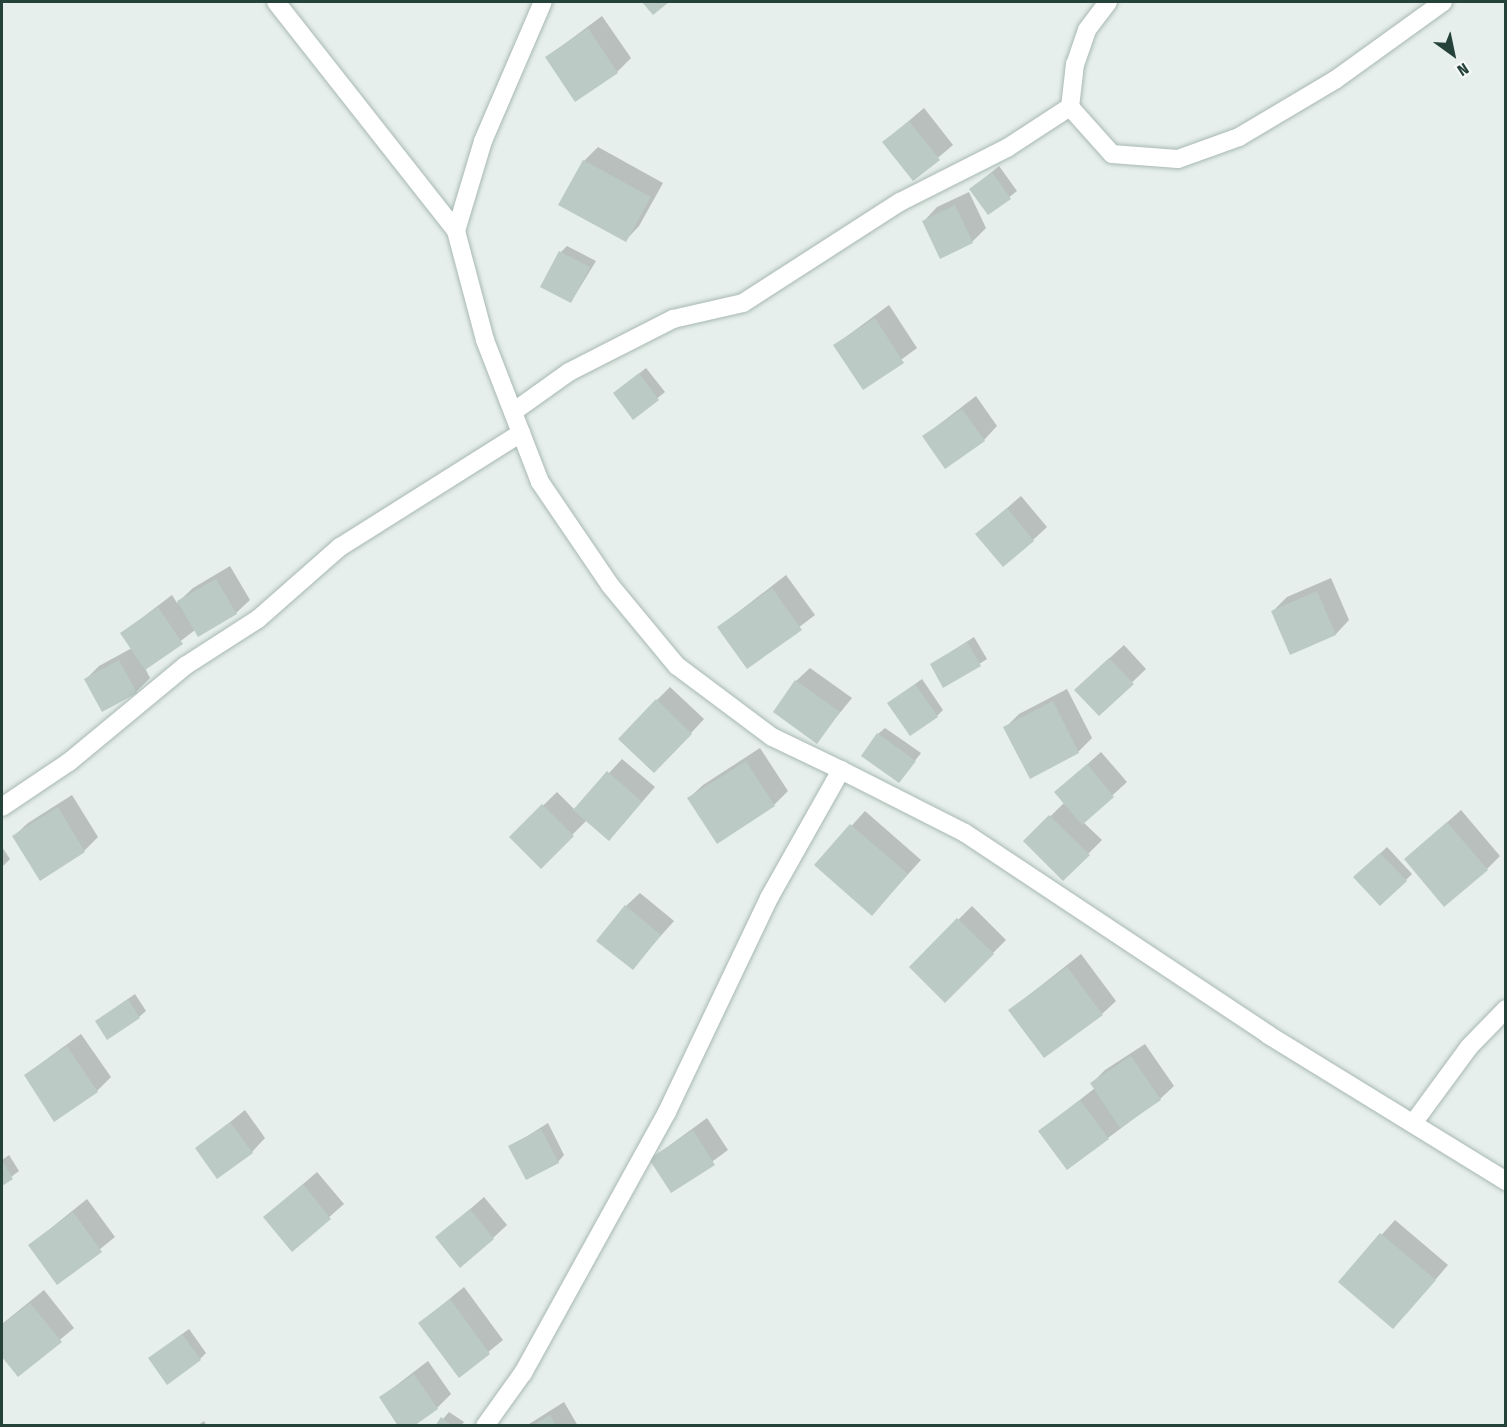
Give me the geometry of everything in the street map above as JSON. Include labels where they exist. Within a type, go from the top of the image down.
[{"type":"street","points":[[276,2],[456,231],[485,340],[540,482],[610,585],[677,666],[772,737],[965,833],[1267,1034],[1414,1122],[1506,1181]]},
{"type":"street","points":[[456,231],[483,141],[543,2]]},
{"type":"street","points":[[1108,2],[1087,30],[1075,64],[1071,107],[1113,154],[1178,159],[1239,136],[1335,80],[1443,2]]},
{"type":"street","points":[[513,412],[569,372],[673,319],[742,303],[900,202],[1007,148],[1071,107]]},
{"type":"street","points":[[2,807],[69,762],[185,666],[258,619],[340,547],[521,433]]},
{"type":"street","points":[[485,1425],[523,1374],[667,1112],[769,898],[840,770]]},
{"type":"street","points":[[1414,1122],[1469,1047],[1506,1009]]},
{"type":"building","points":[[642,2],[669,2],[653,15]]},
{"type":"building","points":[[588,28],[618,73],[575,102],[545,57]]},
{"type":"building","points":[[909,121],[940,160],[913,181],[882,142]]},
{"type":"building","points":[[583,160],[651,197],[626,242],[558,205]]},
{"type":"building","points":[[992,172],[1011,199],[988,215],[969,189]]},
{"type":"building","points":[[955,205],[973,243],[940,259],[922,221]]},
{"type":"building","points":[[559,251],[590,267],[571,303],[540,287]]},
{"type":"building","points":[[875,318],[904,363],[863,390],[833,345]]},
{"type":"building","points":[[639,373],[659,400],[633,420],[613,393]]},
{"type":"building","points":[[962,409],[985,441],[945,469],[922,436]]},
{"type":"building","points":[[1007,508],[1034,541],[1003,567],[975,534]]},
{"type":"building","points":[[216,579],[237,614],[198,637],[177,601]]},
{"type":"building","points":[[772,588],[802,630],[747,669],[717,627]]},
{"type":"building","points":[[1317,591],[1336,635],[1290,655],[1271,611]]},
{"type":"building","points":[[158,607],[183,644],[145,670],[120,633]]},
{"type":"building","points":[[967,642],[981,666],[943,688],[930,664]]},
{"type":"building","points":[[1109,658],[1134,684],[1099,716],[1074,690]]},
{"type":"building","points":[[119,660],[137,693],[102,712],[84,679]]},
{"type":"building","points":[[795,680],[840,712],[817,744],[773,712]]},
{"type":"building","points":[[915,684],[938,717],[910,736],[887,703]]},
{"type":"building","points":[[656,699],[692,734],[654,773],[618,739]]},
{"type":"building","points":[[1053,701],[1079,753],[1030,779],[1003,727]]},
{"type":"building","points":[[877,733],[916,761],[899,783],[861,756]]},
{"type":"building","points":[[746,761],[775,806],[717,844],[687,798]]},
{"type":"building","points":[[1087,764],[1114,797],[1082,825],[1054,792]]},
{"type":"building","points":[[607,771],[642,802],[609,841],[573,810]]},
{"type":"building","points":[[542,804],[574,836],[541,869],[509,837]]},
{"type":"building","points":[[58,807],[85,852],[40,881],[12,836]]},
{"type":"building","points":[[1049,815],[1090,855],[1063,881],[1023,841]]},
{"type":"building","points":[[1447,822],[1488,870],[1444,907],[1404,859]]},
{"type":"building","points":[[850,824],[908,874],[872,916],[814,865]]},
{"type":"building","points":[[1380,853],[1407,881],[1380,906],[1353,877]]},
{"type":"building","points":[[625,905],[661,935],[633,970],[596,941]]},
{"type":"building","points":[[957,918],[994,954],[945,1003],[909,967]]},
{"type":"building","points":[[1067,967],[1103,1015],[1044,1058],[1008,1010]]},
{"type":"building","points":[[128,999],[140,1018],[107,1040],[95,1021]]},
{"type":"building","points":[[67,1046],[98,1092],[54,1122],[24,1075]]},
{"type":"building","points":[[1131,1056],[1161,1100],[1120,1128],[1090,1083]]},
{"type":"building","points":[[1080,1100],[1109,1139],[1067,1170],[1038,1131]]},
{"type":"building","points":[[230,1122],[253,1153],[217,1179],[195,1148]]},
{"type":"building","points":[[541,1129],[559,1163],[526,1180],[508,1146]]},
{"type":"building","points":[[693,1130],[715,1165],[671,1193],[649,1159]]},
{"type":"building","points":[[2,1160],[13,1179],[2,1186]]},
{"type":"building","points":[[303,1184],[331,1219],[292,1252],[263,1217]]},
{"type":"building","points":[[470,1209],[494,1239],[460,1268],[435,1237]]},
{"type":"building","points":[[73,1212],[102,1252],[57,1285],[28,1245]]},
{"type":"building","points":[[1380,1233],[1436,1280],[1393,1329],[1338,1282]]},
{"type":"building","points":[[450,1299],[490,1354],[459,1378],[418,1323]]},
{"type":"building","points":[[30,1303],[62,1342],[18,1377],[2,1357],[2,1325]]},
{"type":"building","points":[[182,1334],[201,1360],[167,1385],[148,1358]]},
{"type":"building","points":[[414,1374],[438,1409],[414,1426],[398,1426],[379,1397]]},
{"type":"building","points":[[550,1415],[556,1426],[532,1426]]},
{"type":"building","points":[[441,1417],[453,1426],[435,1426]]}]
